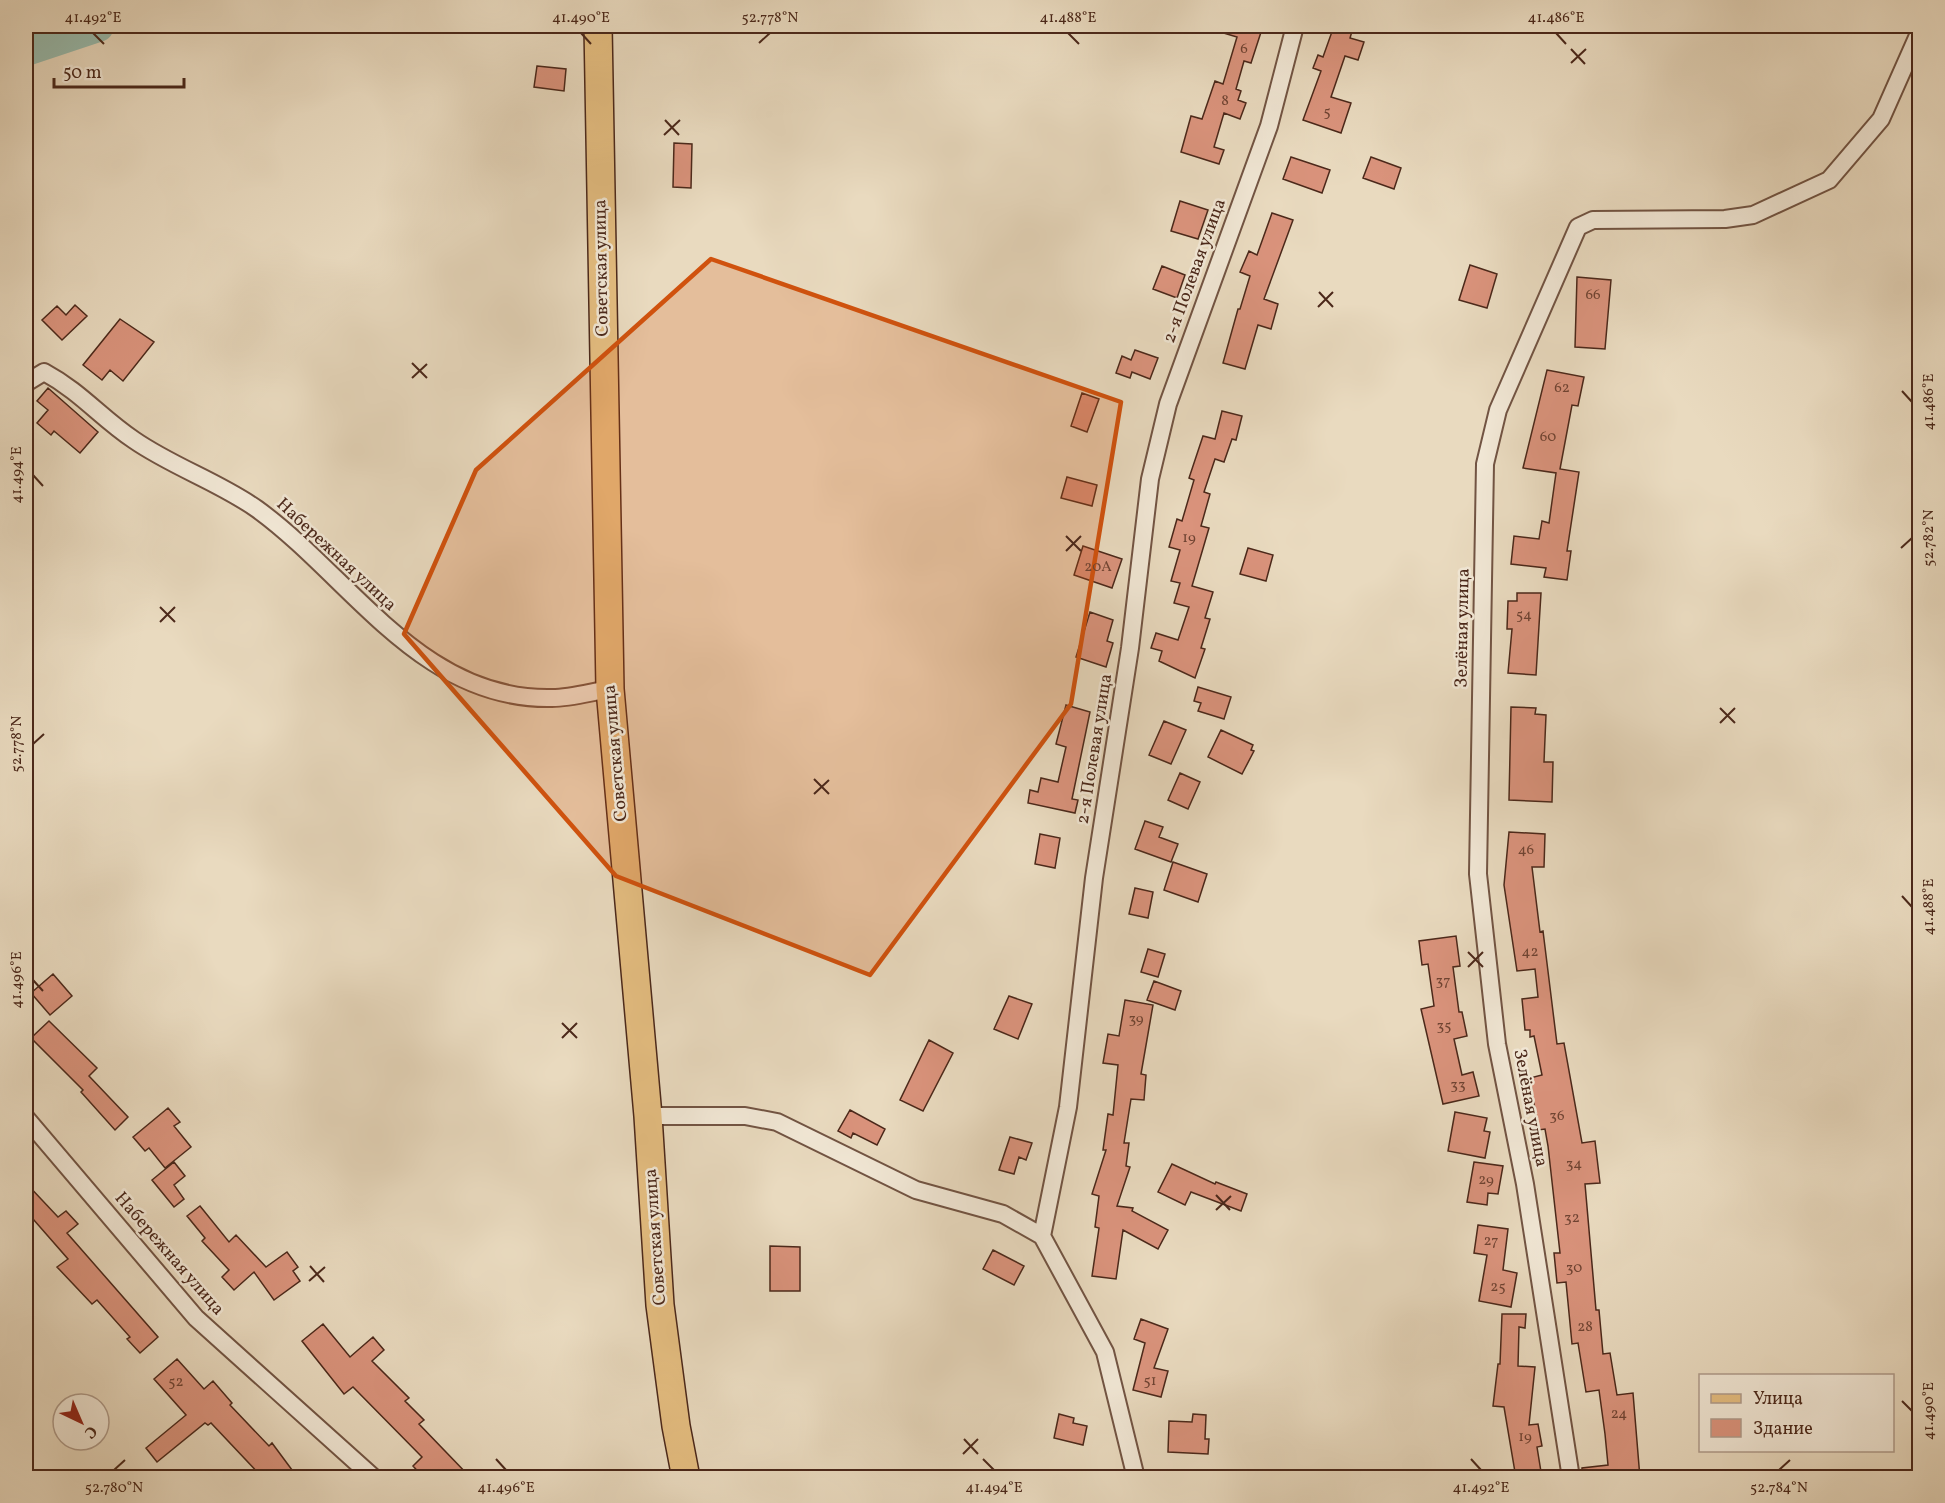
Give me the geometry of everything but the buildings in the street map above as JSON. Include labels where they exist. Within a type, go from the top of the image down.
[{"type":"main road","name":"Советская улица","points":[[598,26],[610,689],[648,1116],[660,1305],[676,1426],[686,1478]]},
{"type":"street","name":"2-я Полевая улица","points":[[1042,1236],[1068,1107],[1094,878],[1131,637],[1150,479],[1168,404],[1269,126],[1295,26]]},
{"type":"street","name":"Зелёная улица","points":[[1571,1478],[1525,1185],[1497,1044],[1478,874],[1485,464],[1498,410],[1578,227],[1593,220],[1725,219],[1753,215],[1829,180],[1881,119],[1920,31]]},
{"type":"street","name":"Набережная улица","points":[[26,383],[44,372],[70,386],[133,440],[256,508],[294,539],[403,644],[467,682],[507,693],[551,698],[610,689]]},
{"type":"street","points":[[648,1116],[745,1116],[777,1122],[916,1190],[1003,1215],[1042,1236],[1105,1352],[1121,1427],[1136,1478]]},
{"type":"street","name":"Набережная улица","points":[[26,1118],[196,1318],[374,1478]]},
{"type":"highlighted area","points":[[711,259],[1121,402],[1071,704],[870,975],[616,876],[404,634],[476,470]]},
{"type":"waterway","points":[[26,50],[98,26]]}]
